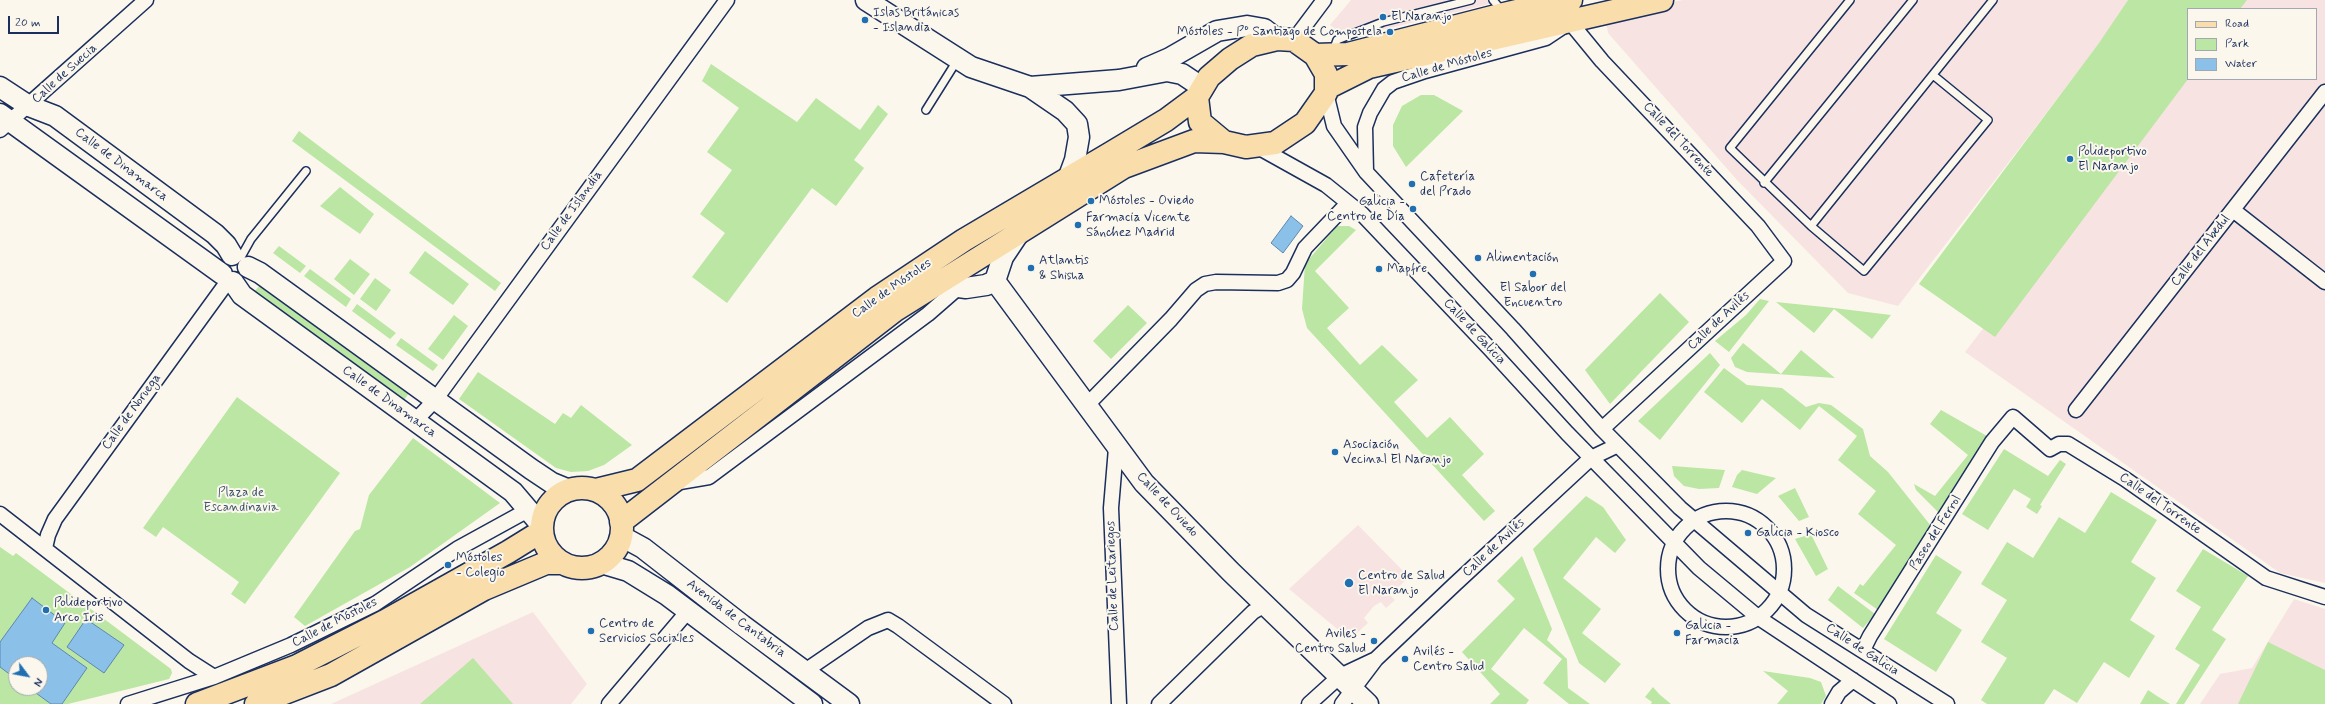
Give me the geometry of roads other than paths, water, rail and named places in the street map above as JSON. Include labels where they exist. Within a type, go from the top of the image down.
[{"type":"main road","points":[[1323,55],[1327,90],[1305,123],[1275,143],[1246,147],[1224,142],[1200,122],[1200,92],[1209,78],[1230,59],[1252,46],[1286,40],[1323,55],[1348,54],[1498,7],[1571,0]]},
{"type":"main road","name":"Calle de Móstoles","points":[[1327,90],[1369,67],[1662,0]]},
{"type":"main road","name":"Calle de Móstoles","points":[[596,490],[637,480],[877,298],[964,240],[1166,120],[1200,92]]},
{"type":"main road","name":"Calle de Móstoles","points":[[621,529],[668,485],[894,311],[1124,167],[1194,141],[1224,142]]},
{"type":"main road","points":[[256,704],[331,675],[491,586],[546,563],[562,563],[574,567],[588,567],[601,563],[614,552],[621,529],[617,509],[608,498],[596,490],[579,488],[569,490],[558,495],[544,514],[542,528],[545,543],[552,554],[562,563]]},
{"type":"main road","name":"Calle de Móstoles","points":[[197,704],[297,666],[392,617],[508,552],[542,528]]},
{"type":"street","name":"Calle de Suecia","points":[[3,122],[29,106],[146,0]]},
{"type":"street","name":"Calle de Islandia","points":[[415,421],[435,400],[727,0]]},
{"type":"street","points":[[866,0],[971,67],[1030,87],[1065,111],[1077,124],[1079,137],[1075,160],[1068,179]]},
{"type":"street","points":[[1119,80],[1170,58],[1217,31],[1247,26],[1264,29],[1286,40],[1324,0]]},
{"type":"street","name":"Calle de Móstoles","points":[[1366,172],[1365,127],[1370,113],[1384,89],[1393,82],[1425,71],[1546,38],[1570,22]]},
{"type":"street","name":"Calle del Torrente","points":[[1570,22],[1602,60],[1758,226],[1784,261]]},
{"type":"street","points":[[1030,87],[1119,80],[1167,70],[1182,74],[1200,92]]},
{"type":"street","name":"Calle de Dinamarca","points":[[0,87],[29,106],[55,116],[215,234],[241,260],[552,483],[569,490]]},
{"type":"street","name":"Calle de Galicia","points":[[1327,90],[1334,126],[1366,172],[1513,329],[1602,429],[1680,508],[1781,591],[1806,615],[1947,704]]},
{"type":"street","name":"Calle del Abedul","points":[[2076,410],[2325,92]]},
{"type":"street","name":"Calle de Dinamarca","points":[[3,122],[228,279],[242,295],[513,492],[542,528]]},
{"type":"street","name":"Calle de Galicia","points":[[1256,146],[1326,185],[1376,229],[1591,458],[1699,568],[1759,618],[1889,704]]},
{"type":"street","points":[[1086,406],[1171,319],[1196,290],[1205,284],[1216,282],[1278,283],[1287,280],[1293,273],[1305,248],[1348,203]]},
{"type":"street","points":[[2233,210],[2325,282]]},
{"type":"street","points":[[937,284],[959,287],[986,285],[995,281],[1003,257],[1020,232]]},
{"type":"street","points":[[228,279],[244,278],[241,260]]},
{"type":"street","name":"Calle de Avilés","points":[[1602,429],[1784,261]]},
{"type":"street","name":"Calle de Noruega","points":[[46,548],[48,535],[55,519],[228,279]]},
{"type":"street","name":"Calle de Oviedo","points":[[995,281],[1116,448],[1144,484],[1265,605],[1345,690],[1368,704]]},
{"type":"street","name":"Calle de Móstoles","points":[[668,485],[709,477],[928,314],[959,287]]},
{"type":"street","name":"Calle del Torrente","points":[[2013,417],[2050,449],[2059,444],[2068,444],[2125,479],[2266,578],[2319,596]]},
{"type":"street","name":"Paseo del Ferrol","points":[[1863,650],[1870,636],[1939,530],[1992,442],[2013,417]]},
{"type":"street","name":"Calle de Avilés","points":[[1309,704],[1345,690],[1376,659],[1591,458],[1618,445]]},
{"type":"street","name":"Calle de Leitariegos","points":[[1116,448],[1110,508],[1119,704]]},
{"type":"street","name":"Calle de Móstoles","points":[[128,704],[214,677],[291,646],[375,604],[457,550],[528,510]]},
{"type":"street","points":[[1729,510],[1744,513],[1760,520],[1772,532],[1782,552],[1785,575],[1781,591],[1772,606],[1759,618],[1743,625],[1727,628],[1704,623],[1684,610],[1675,597],[1669,583],[1669,558],[1674,543],[1684,528],[1695,520],[1715,511],[1729,510]]},
{"type":"street","points":[[0,514],[46,548],[190,661],[214,677]]},
{"type":"street","name":"Avenida de Cantabria","points":[[621,529],[742,626],[849,704]]},
{"type":"street","name":"Avenida de Cantabria","points":[[601,563],[628,571],[667,595],[812,704]]},
{"type":"street","points":[[1159,704],[1253,612],[1265,605]]},
{"type":"street","points":[[609,704],[688,611]]},
{"type":"street","points":[[805,671],[868,628],[888,620],[1004,704]]},
{"type":"street","points":[[1832,704],[1839,692],[1853,680]]},
{"type":"lane","points":[[1323,55],[1337,40],[1383,22],[1471,0]]},
{"type":"lane","points":[[1850,0],[1730,148],[1764,183],[1811,226],[1864,271],[1988,120],[1933,75]]},
{"type":"lane","points":[[1764,183],[1913,0]]},
{"type":"lane","points":[[1811,226],[1993,0]]},
{"type":"lane","points":[[926,110],[958,59]]},
{"type":"lane","points":[[241,260],[250,239],[306,171]]},
{"type":"water","points":[[1291,216],[1303,226],[1283,253],[1271,243]]},
{"type":"water","points":[[32,598],[65,623],[52,643],[87,668],[62,704],[51,704],[40,696],[48,696],[48,656],[8,656],[8,673],[0,667],[0,642]]},
{"type":"water","points":[[86,619],[124,645],[104,673],[67,647]]},
{"type":"place","name":"El Naranjo","points":[[1383,17]]},
{"type":"place","name":"Islas Británicas - Islandia","points":[[865,20]]},
{"type":"place","name":"Móstoles - Pº Santiago de Compostela","points":[[1390,32]]},
{"type":"place","name":"Polideportivo El Naranjo","points":[[2070,159]]},
{"type":"place","name":"Cafetería del Prado","points":[[1412,184]]},
{"type":"place","name":"Móstoles - Oviedo","points":[[1091,201]]},
{"type":"place","name":"Galicia - Centro de Día","points":[[1413,209]]},
{"type":"place","name":"Farmacia Vicente Sánchez Madrid","points":[[1078,225]]},
{"type":"place","name":"Alimentación","points":[[1478,258]]},
{"type":"place","name":"Atlantis & Shisha","points":[[1031,268]]},
{"type":"place","name":"Mapfre","points":[[1379,269]]},
{"type":"place","name":"El Sabor del Encuentro","points":[[1533,274]]},
{"type":"place","name":"Asociación Vecinal El Naranjo","points":[[1335,452]]},
{"type":"place","name":"Galicia - Kiosco","points":[[1748,533]]},
{"type":"place","name":"Móstoles - Colegio","points":[[448,565]]},
{"type":"place","name":"Centro de Salud El Naranjo","points":[[1349,583]]},
{"type":"place","name":"Polideportivo Arco Iris","points":[[46,610]]},
{"type":"place","name":"Centro de Servicios Sociales","points":[[591,631]]},
{"type":"place","name":"Galicia - Farmacia","points":[[1677,633]]},
{"type":"place","name":"Aviles - Centro Salud","points":[[1374,641]]},
{"type":"place","name":"Avilés - Centro Salud","points":[[1405,659]]},
{"type":"park label","name":"Plaza de Escandinavia","points":[[241,500]]}]
